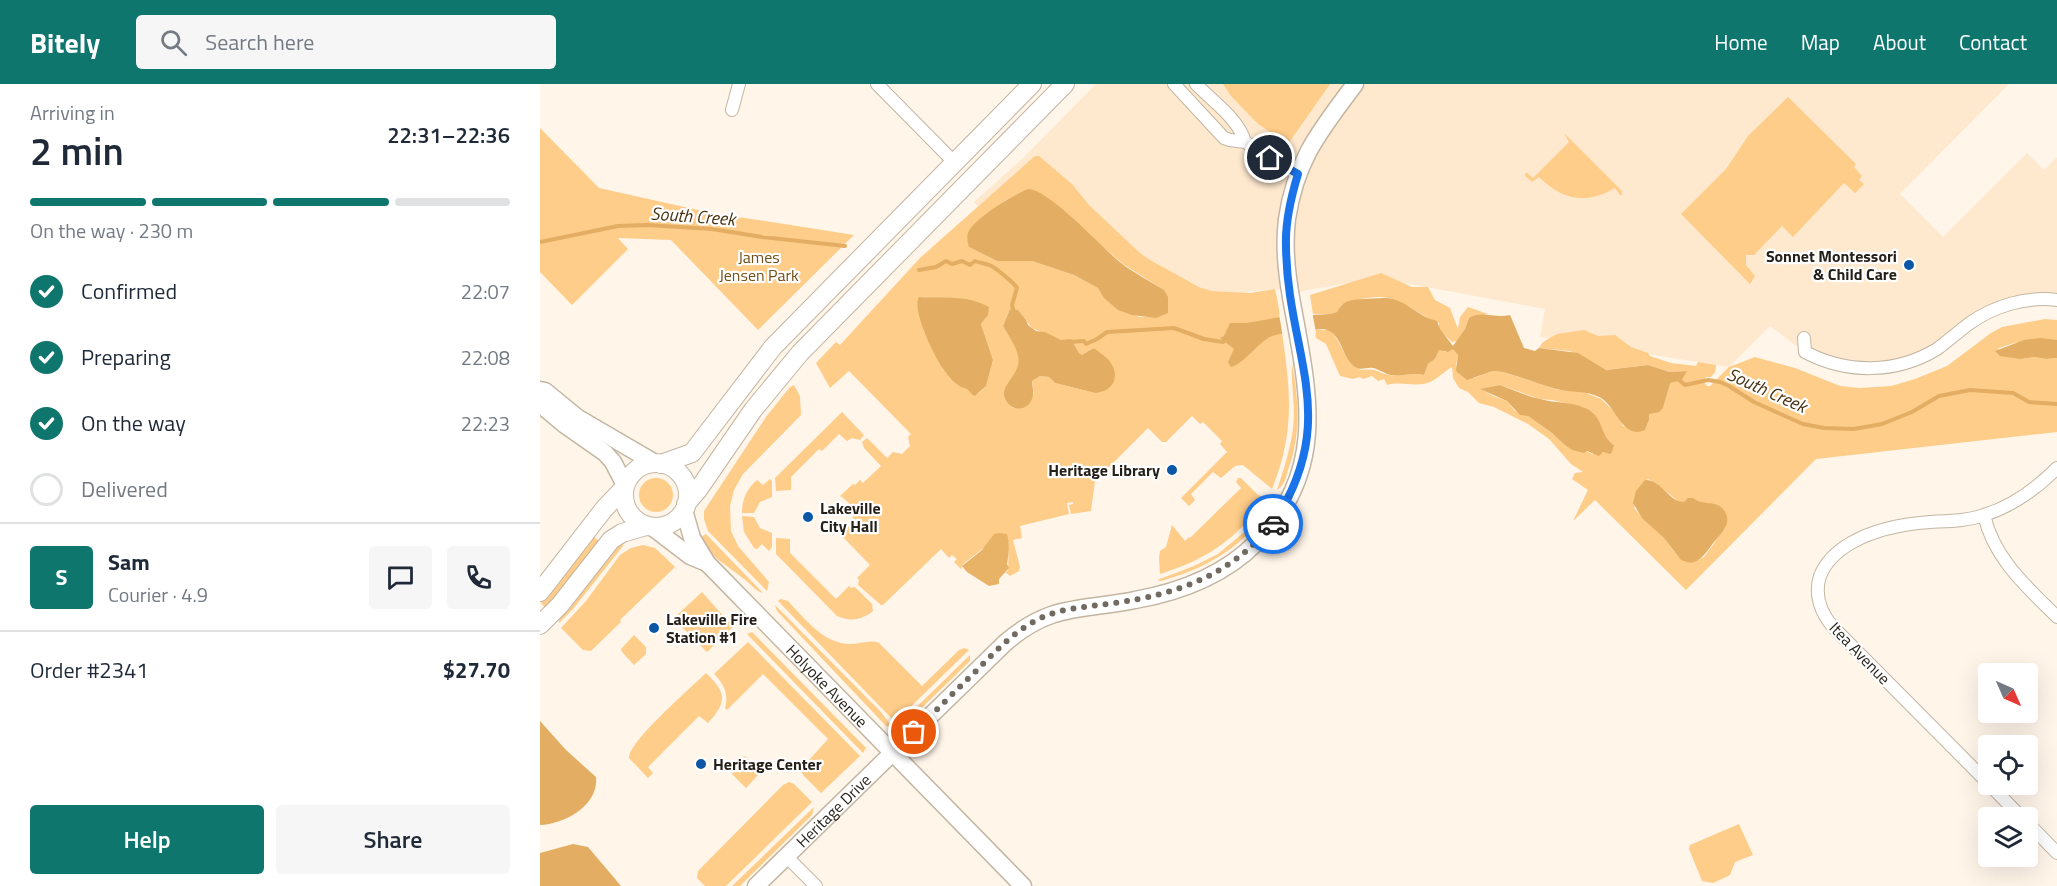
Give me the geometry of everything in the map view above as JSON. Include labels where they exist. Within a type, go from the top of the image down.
[{"type":"main road","points":[[540,592],[604,509],[625,486],[634,471],[640,467],[692,453],[773,348],[1032,84]]},
{"type":"main road","points":[[540,625],[560,605],[611,540],[622,533],[649,526],[670,524],[699,490],[765,395],[800,353],[1065,84]]},
{"type":"main road","points":[[658,463],[673,468],[682,478],[687,490],[685,507]]},
{"type":"main road","points":[[625,486],[624,496],[628,511],[633,518],[649,526]]},
{"type":"street","points":[[732,110],[739,84]]},
{"type":"street","points":[[877,84],[955,163]]},
{"type":"street","points":[[1174,84],[1224,138],[1245,142],[1298,174]]},
{"type":"street","points":[[1196,84],[1242,130],[1245,142]]},
{"type":"street","name":"Heritage Drive","points":[[756,886],[1005,643],[1032,623],[1072,608],[1135,600],[1196,583],[1225,567],[1257,542],[1273,524],[1286,503],[1303,460],[1309,414],[1306,375],[1286,256],[1286,236],[1291,201],[1304,158],[1355,84]]},
{"type":"street","points":[[1804,338],[1805,352],[1821,360],[1871,369],[1891,368],[1925,355],[1977,318],[1994,310],[2025,301],[2057,300]]},
{"type":"street","points":[[540,390],[545,391],[578,418],[604,435],[658,463]]},
{"type":"street","points":[[540,404],[605,453],[613,462],[625,486]]},
{"type":"street","name":"Itea Avenue","points":[[1978,773],[1833,627],[1821,607],[1818,590],[1820,578],[1829,560],[1859,538],[1894,527],[1984,515],[2037,488],[2057,468]]},
{"type":"street","name":"Holyoke Avenue","points":[[685,507],[693,538],[707,563],[1023,886]]},
{"type":"street","points":[[1984,515],[1990,536],[2005,561],[2019,579],[2057,617]]},
{"type":"street","name":"Holyoke Avenue","points":[[649,526],[690,556],[707,563]]},
{"type":"street","name":"Itea Avenue","points":[[2000,795],[2011,807]]},
{"type":"street","points":[[2038,833],[2057,852]]},
{"type":"street","points":[[786,856],[816,886]]},
{"type":"shaded area","points":[[1096,84],[2009,84],[1900,194],[1943,237],[2027,153],[2044,170],[2057,157],[2057,300],[2007,304],[1938,347],[1871,369],[1799,348],[1770,326],[1729,367],[1540,337],[1545,309],[1378,278],[1291,293],[1275,289],[1217,295],[1140,259],[985,213],[974,202],[1023,158]]},
{"type":"shaded area","points":[[1028,189],[1049,198],[1121,263],[1164,290],[1168,297],[1168,313],[1156,318],[1132,315],[1118,310],[1104,298],[1098,288],[1074,275],[1032,261],[997,261],[969,247],[968,233],[981,218],[997,206]]},
{"type":"shaded area","points":[[919,297],[964,299],[989,307],[988,315],[981,324],[993,360],[986,386],[975,396],[954,382],[940,364],[921,322],[917,303]]},
{"type":"shaded area","points":[[1382,298],[1399,301],[1437,321],[1453,346],[1465,329],[1469,318],[1479,315],[1510,315],[1524,348],[1535,351],[1539,348],[1578,353],[1606,370],[1648,365],[1670,372],[1687,371],[1681,381],[1678,379],[1671,381],[1663,408],[1659,412],[1649,414],[1645,430],[1637,432],[1626,427],[1601,398],[1590,394],[1556,389],[1503,372],[1493,371],[1467,380],[1456,371],[1458,355],[1453,349],[1448,352],[1439,350],[1435,359],[1428,364],[1424,375],[1391,375],[1373,368],[1355,367],[1346,357],[1338,339],[1330,331],[1323,329],[1272,336],[1231,367],[1228,362],[1234,349],[1220,338],[1224,336],[1230,323],[1330,314],[1337,312],[1348,301]]},
{"type":"shaded area","points":[[1010,309],[1018,310],[1028,325],[1036,331],[1045,332],[1061,340],[1071,339],[1082,355],[1092,349],[1098,351],[1113,366],[1115,378],[1113,384],[1095,393],[1055,383],[1049,377],[1040,376],[1032,381],[1033,395],[1028,405],[1024,408],[1014,408],[1006,401],[1004,395],[1018,362],[1016,348],[1003,326]]},
{"type":"shaded area","points":[[2041,338],[2057,340],[2057,358],[2021,359],[2000,356],[1995,351],[2024,340]]},
{"type":"shaded area","points":[[1500,385],[1535,398],[1576,405],[1589,410],[1597,418],[1607,438],[1614,445],[1612,452],[1610,454],[1603,452],[1599,456],[1587,451],[1584,453],[1572,450],[1528,416],[1520,415],[1507,401],[1480,389]]},
{"type":"shaded area","points":[[1645,480],[1656,483],[1678,501],[1684,502],[1688,498],[1693,498],[1723,509],[1727,524],[1700,559],[1690,563],[1681,560],[1664,538],[1642,518],[1633,503],[1636,491]]},
{"type":"shaded area","points":[[994,534],[1007,534],[1009,568],[999,579],[999,584],[989,586],[967,572],[962,566],[982,550]]},
{"type":"shaded area","points":[[540,721],[566,750],[596,777],[592,796],[578,811],[560,821],[540,825]]},
{"type":"shaded area","points":[[573,844],[588,847],[621,886],[540,886],[540,853]]},
{"type":"green space","points":[[1223,84],[1330,84],[1288,144],[1258,124],[1231,96]]},
{"type":"green space","points":[[1788,97],[1856,164],[1854,167],[1862,176],[1859,180],[1864,184],[1855,193],[1844,183],[1793,237],[1782,226],[1754,255],[1746,255],[1746,265],[1755,276],[1750,284],[1681,214],[1726,169],[1748,136]]},
{"type":"green space","name":"James Jensen Park","points":[[540,128],[599,188],[707,212],[854,235],[758,330],[671,240],[618,238],[628,249],[572,305],[540,272]]},
{"type":"green space","points":[[1564,133],[1622,191],[1622,195],[1615,188],[1594,197],[1575,197],[1557,191],[1539,177],[1532,182],[1525,176],[1526,172],[1533,178],[1569,142]]},
{"type":"green space","points":[[1035,156],[1039,156],[1072,184],[1089,205],[1150,260],[1199,287],[1211,291],[1250,293],[1275,289],[1286,360],[1289,414],[1284,450],[1272,489],[1243,465],[1235,466],[1221,478],[1213,472],[1191,494],[1195,500],[1189,506],[1181,498],[1227,452],[1220,444],[1222,441],[1203,422],[1200,424],[1192,416],[1166,442],[1162,442],[1148,428],[1095,481],[1091,511],[1071,514],[1069,505],[1073,502],[1067,503],[1069,514],[1020,526],[1022,538],[1013,540],[1019,571],[1010,576],[1005,572],[1008,571],[1009,543],[994,534],[986,546],[963,564],[961,569],[954,562],[957,559],[952,555],[949,558],[941,549],[881,605],[858,585],[857,578],[870,565],[840,534],[850,526],[853,515],[850,505],[840,496],[860,480],[863,483],[881,466],[864,448],[862,442],[867,438],[887,458],[893,452],[902,454],[910,446],[908,437],[911,434],[849,371],[830,388],[816,363],[836,342],[840,345],[920,258]],"holes":[[[1028,189],[1123,264],[1164,290],[1168,306],[1156,317],[1139,317],[1098,288],[1074,275],[1032,261],[997,261],[969,247],[1004,201]],[[919,297],[957,298],[986,318],[981,324],[993,360],[986,386],[978,394],[970,391],[943,369]],[[1010,309],[1018,310],[1032,328],[1075,346],[1082,355],[1091,349],[1101,353],[1095,393],[1055,383],[1049,377],[1040,376],[1032,381],[1034,394],[1013,408],[1005,394],[1006,388],[1017,371],[1019,356],[1003,326]]]},
{"type":"green space","points":[[1381,273],[1412,287],[1428,287],[1435,300],[1450,308],[1458,329],[1460,317],[1468,307],[1488,314],[1469,318],[1457,341],[1452,342],[1439,329],[1439,323],[1392,299],[1373,297],[1341,305],[1337,312],[1330,314],[1313,314],[1310,295]]},
{"type":"green space","points":[[2045,319],[2057,320],[2057,340],[2027,341],[1997,349],[2021,359],[2057,358],[2057,432],[1816,459],[1686,590],[1595,500],[1573,521],[1588,490],[1572,479],[1575,473],[1583,472],[1571,464],[1549,439],[1528,424],[1494,407],[1479,403],[1468,392],[1459,388],[1453,378],[1452,367],[1434,380],[1422,384],[1387,385],[1384,379],[1378,381],[1372,376],[1353,379],[1340,376],[1326,344],[1316,338],[1315,330],[1330,330],[1350,362],[1361,370],[1373,370],[1393,375],[1424,375],[1428,364],[1435,359],[1439,349],[1445,352],[1453,348],[1458,355],[1456,365],[1474,378],[1493,371],[1503,372],[1558,390],[1581,391],[1601,399],[1619,416],[1623,426],[1645,430],[1649,414],[1663,408],[1671,381],[1678,379],[1686,371],[1670,372],[1648,365],[1605,370],[1570,351],[1539,348],[1543,342],[1557,334],[1584,330],[1598,336],[1615,335],[1631,347],[1671,363],[1696,366],[1698,362],[1716,365],[1711,377],[1706,377],[1703,381],[1707,386],[1710,386],[1729,367],[1755,357],[1795,368],[1840,386],[1860,388],[1891,386],[1947,366],[2002,327]],"holes":[[[1500,385],[1540,399],[1582,407],[1593,413],[1606,440],[1614,445],[1606,452],[1592,454],[1572,450],[1528,416],[1515,411],[1507,401],[1481,389]],[[1648,479],[1679,502],[1718,505],[1726,527],[1704,557],[1690,563],[1682,559],[1634,508],[1641,485]]]},
{"type":"green space","points":[[1292,364],[1297,404],[1297,431],[1285,479],[1277,490],[1292,435],[1294,409]]},
{"type":"green space","points":[[794,385],[800,396],[801,415],[743,474],[734,490],[730,506],[731,531],[738,546],[769,582],[767,591],[708,531],[704,511],[766,417]]},
{"type":"green space","points":[[842,412],[864,435],[860,440],[852,438],[847,441],[839,434],[822,451],[819,449],[791,477],[791,490],[776,491],[775,478]]},
{"type":"green space","points":[[656,478],[668,483],[673,495],[668,507],[656,512],[644,507],[639,495],[644,483]]},
{"type":"green space","points":[[1238,478],[1241,478],[1258,495],[1266,499],[1255,513],[1220,546],[1193,562],[1160,574],[1160,551],[1166,547],[1172,525],[1185,541],[1190,538],[1241,488],[1236,482]]},
{"type":"green space","points":[[770,479],[772,497],[760,502],[754,513],[742,513],[744,499],[750,487],[757,480],[763,485]]},
{"type":"green space","points":[[1270,502],[1268,510],[1249,533],[1227,551],[1189,572],[1161,581],[1157,580],[1218,554],[1249,528]]},
{"type":"green space","points":[[742,516],[754,517],[760,528],[772,533],[772,547],[769,551],[762,544],[757,549],[754,548],[744,532]]},
{"type":"green space","points":[[706,534],[763,593],[708,550],[699,538]]},
{"type":"green space","points":[[594,537],[599,541],[565,587],[546,608],[541,603]]},
{"type":"green space","points":[[776,538],[790,539],[790,553],[836,599],[849,586],[855,587],[872,604],[873,611],[856,619],[837,616],[776,554]]},
{"type":"green space","points":[[623,541],[623,546],[573,609],[559,623],[559,618],[613,549]]},
{"type":"green space","points":[[643,545],[655,548],[675,567],[591,651],[583,650],[561,628],[586,601],[620,555],[631,548]]},
{"type":"green space","points":[[702,592],[733,627],[707,652],[675,620],[675,617]]},
{"type":"green space","points":[[781,599],[788,601],[808,623],[832,640],[850,644],[879,643],[922,686],[959,650],[964,648],[969,650],[895,722],[778,601]]},
{"type":"green space","points":[[775,605],[881,712],[893,728],[886,726],[777,611]]},
{"type":"green space","points":[[752,632],[866,748],[863,753],[747,634]]},
{"type":"green space","points":[[634,635],[646,647],[646,654],[634,665],[621,649]]},
{"type":"green space","points":[[748,642],[860,756],[821,793],[803,775],[801,769],[828,739],[763,674],[727,710],[725,708],[725,690],[714,674]]},
{"type":"green space","points":[[970,655],[970,661],[905,724],[900,727],[898,725]]},
{"type":"green space","points":[[706,673],[721,692],[719,709],[708,723],[699,716],[648,767],[653,773],[648,778],[629,758],[632,750],[650,727]]},
{"type":"green space","points":[[745,756],[758,770],[758,775],[746,788],[732,774],[740,766],[738,763]]},
{"type":"green space","points":[[789,782],[812,802],[726,886],[705,886],[697,878],[698,871],[783,785]]},
{"type":"green space","points":[[814,807],[812,815],[740,886],[732,886]]},
{"type":"green space","points":[[1739,824],[1753,855],[1735,862],[1730,875],[1713,883],[1702,881],[1689,849],[1690,845]]},
{"type":"pier","points":[[1312,311],[1316,333],[1283,338],[1279,314]]},
{"type":"waterway","name":"South Creek","points":[[540,242],[618,226],[647,225],[712,229],[845,246]]},
{"type":"waterway","name":"South Creek","points":[[919,270],[936,267],[946,261],[952,264],[962,261],[970,265],[975,261],[992,266],[1017,288],[1012,305],[1014,312]]},
{"type":"waterway","name":"South Creek","points":[[1069,342],[1084,341],[1086,344],[1107,332],[1174,328],[1204,339],[1223,342],[1228,339]]},
{"type":"waterway","name":"South Creek","points":[[1669,381],[1678,379],[1685,385],[1708,380],[1720,382],[1754,402],[1803,424],[1824,428],[1854,429],[1882,424],[1912,412],[1939,396],[1970,390],[2013,393],[2029,402],[2057,404]]},
{"type":"way so far","points":[[914,732],[1013,635],[1042,617],[1072,608],[1135,600],[1196,583],[1238,559],[1273,524]]},
{"type":"place","name":"Sonnet Montessori & Child Care","points":[[1909,265]]},
{"type":"place","name":"Heritage Library","points":[[1172,470]]},
{"type":"place","name":"Lakeville City Hall","points":[[808,517]]},
{"type":"place","name":"Lakeville Fire Station #1","points":[[654,628]]},
{"type":"place","name":"Heritage Center","points":[[701,764]]},
{"type":"route","points":[[1270,158],[1298,174],[1287,219],[1286,246],[1288,279],[1309,403],[1307,440],[1301,470],[1286,503],[1273,524]]}]
